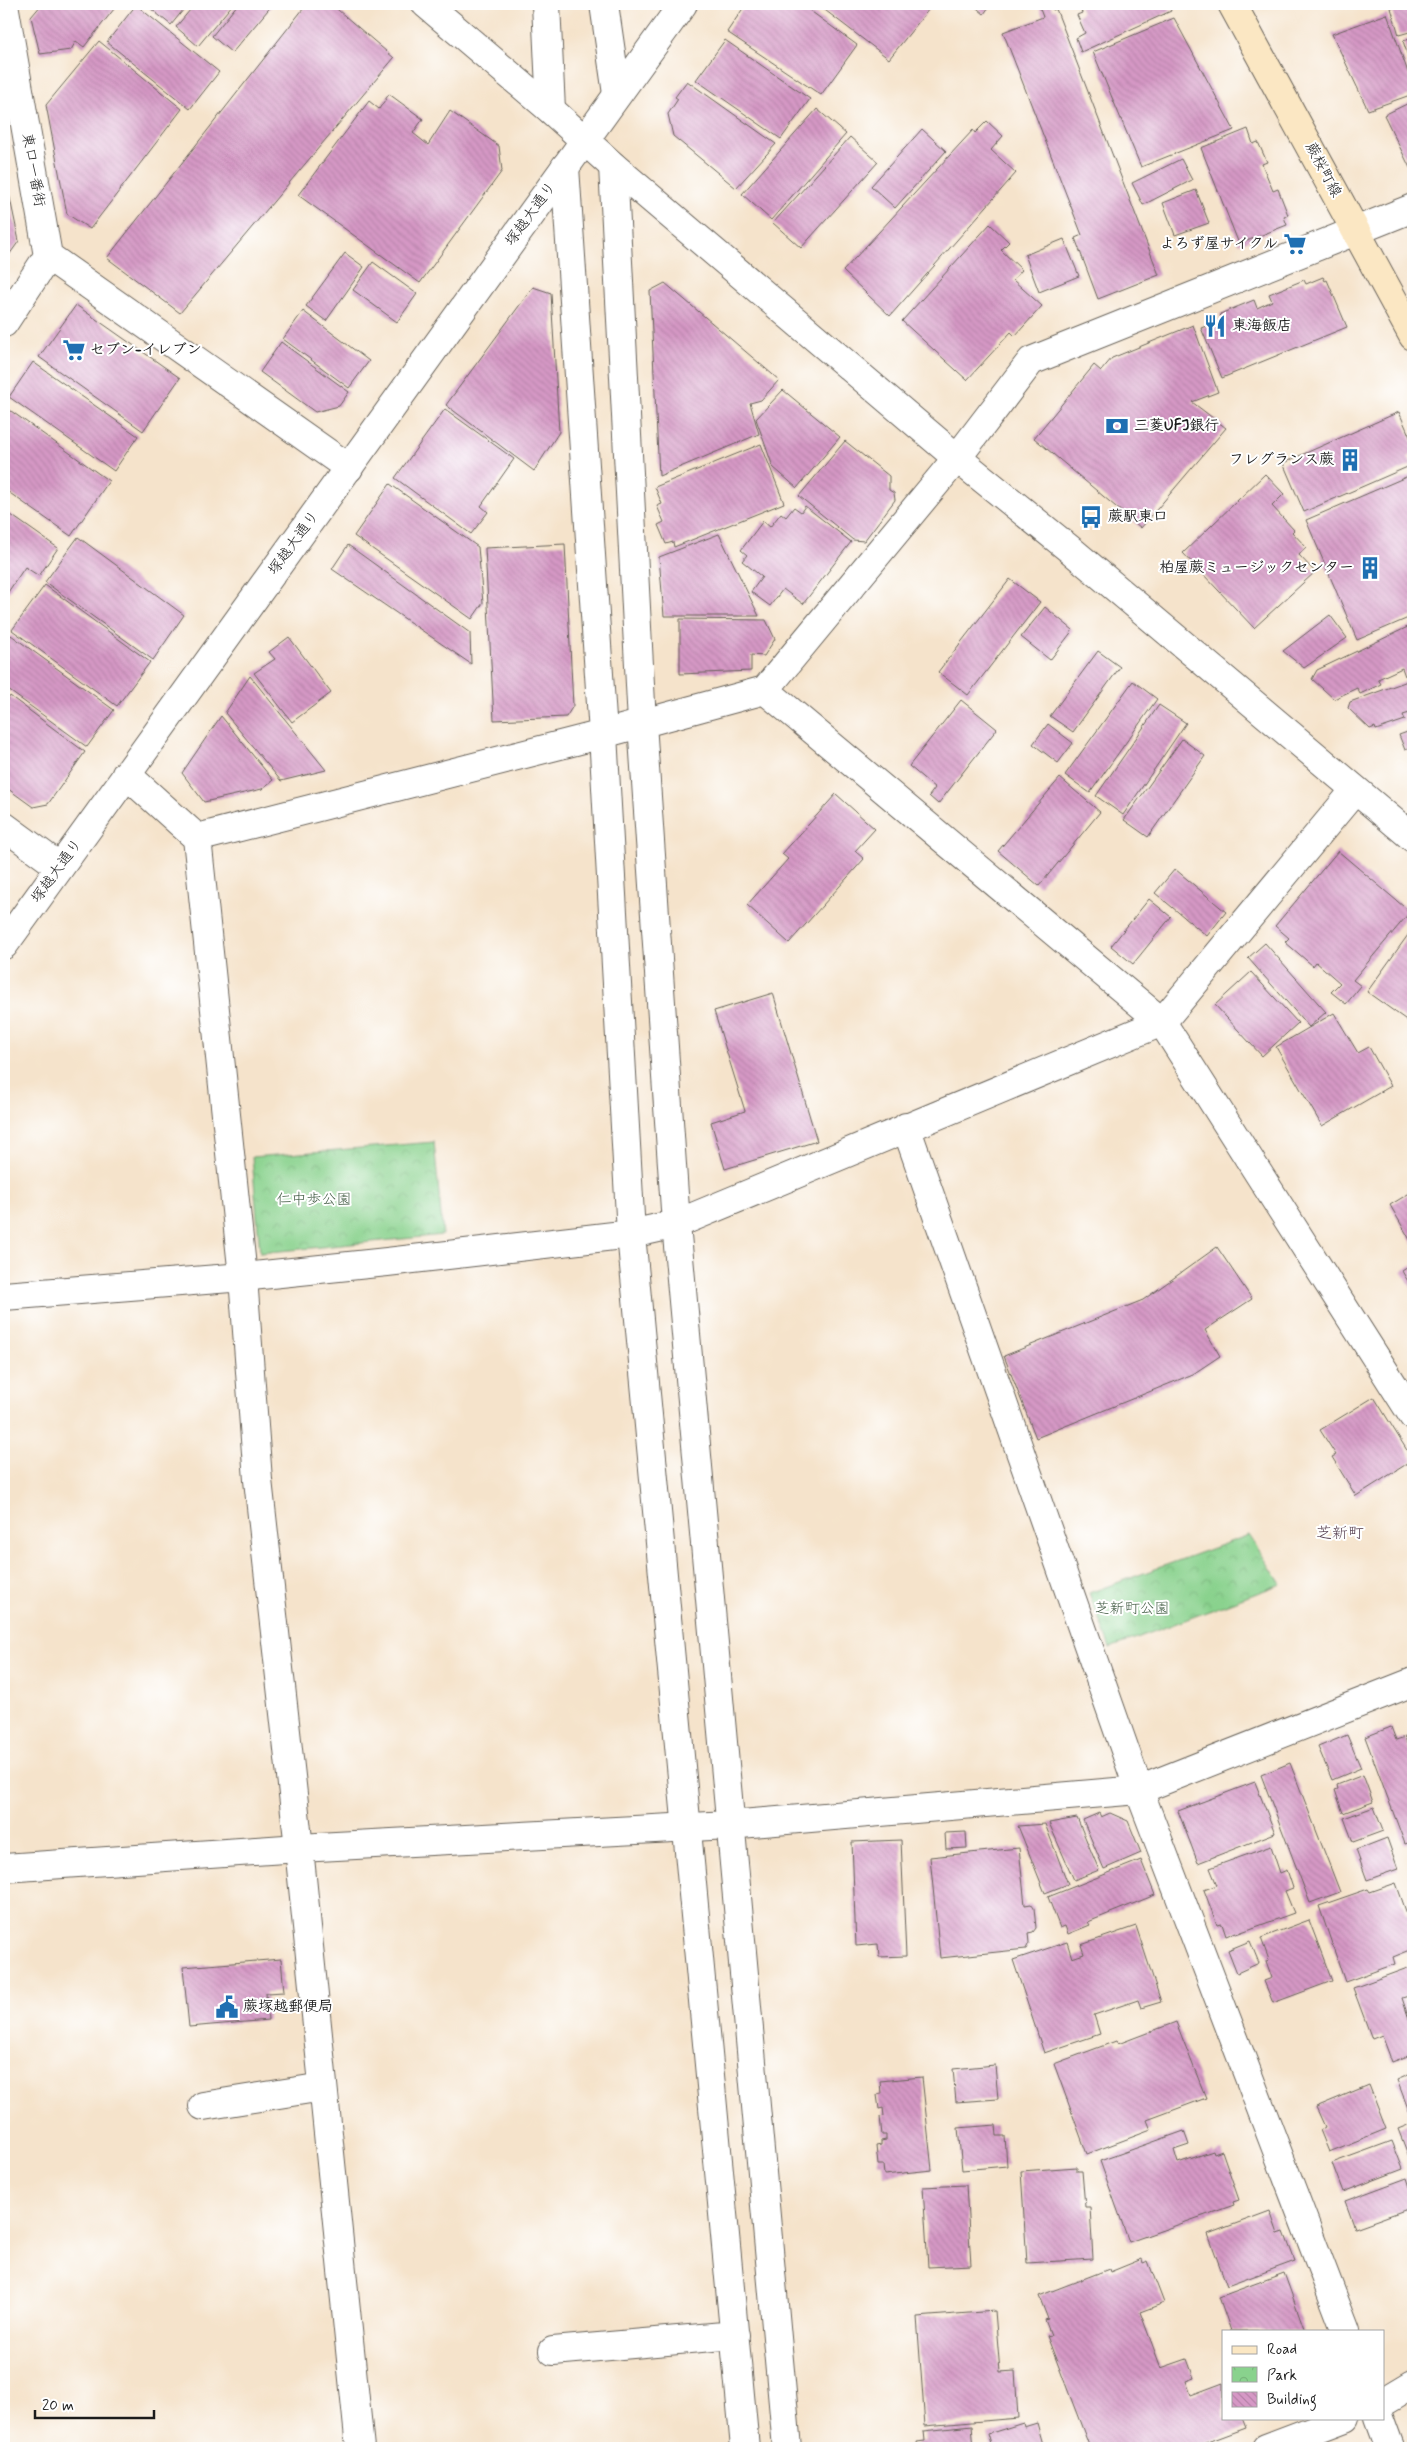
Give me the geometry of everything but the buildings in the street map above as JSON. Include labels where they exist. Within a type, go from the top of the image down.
[{"type":"main road","name":"蕨桜町線","points":[[1232,4],[1413,336]]},
{"type":"street","name":"東口一番街","points":[[4,4],[48,256]]},
{"type":"street","points":[[426,4],[551,110],[613,166],[957,458],[1072,551],[1413,838]]},
{"type":"street","points":[[546,4],[551,110]]},
{"type":"street","points":[[604,4],[617,94]]},
{"type":"street","name":"塚越大通り","points":[[4,945],[617,94],[684,4]]},
{"type":"street","points":[[613,166],[642,723],[676,1224],[787,2448]]},
{"type":"street","points":[[565,167],[603,734],[631,1234],[745,2448]]},
{"type":"street","points":[[197,838],[603,734],[765,690],[957,458],[1031,361],[1413,208]]},
{"type":"street","points":[[4,323],[48,256],[349,468]]},
{"type":"street","points":[[765,690],[1162,1022],[1413,1416]]},
{"type":"street","points":[[126,774],[197,838],[242,1277],[258,1480],[299,1848],[360,2448]]},
{"type":"street","points":[[4,1296],[242,1277],[631,1234],[676,1224],[1162,1022],[1355,790]]},
{"type":"street","points":[[4,826],[60,867]]},
{"type":"street","points":[[906,1127],[1139,1790],[1346,2330]]},
{"type":"street","points":[[4,1868],[299,1848],[729,1825],[1139,1790],[1413,1682]]},
{"type":"street","points":[[203,2106],[323,2087]]},
{"type":"street","points":[[553,2351],[735,2336]]},
{"type":"street","points":[[1384,2401],[1413,2384]]},
{"type":"street","points":[[1266,2448],[1340,2420]]},
{"type":"street","points":[[1380,2420],[1390,2448]]},
{"type":"green space","name":"仁中歩公園","points":[[434,1142],[443,1235],[260,1253],[252,1157]]},
{"type":"green space","name":"芝新町公園","points":[[1249,1535],[1281,1584],[1110,1648],[1089,1593]]},
{"type":"place","name":"よろず屋サイクル","points":[[1295,244]]},
{"type":"place","name":"東海飯店","points":[[1215,326]]},
{"type":"place","name":"セブン-イレブン","points":[[74,350]]},
{"type":"place","name":"三菱UFJ銀行","points":[[1117,426]]},
{"type":"place","name":"フレグランス蕨","points":[[1350,460]]},
{"type":"place","name":"蕨駅東口","points":[[1091,517]]},
{"type":"place","name":"柏屋蕨ミュージックセンター","points":[[1370,568]]},
{"type":"place","name":"蕨塚越郵便局","points":[[227,2007]]},
{"type":"district","name":"芝新町","points":[[1340,1533]]}]
